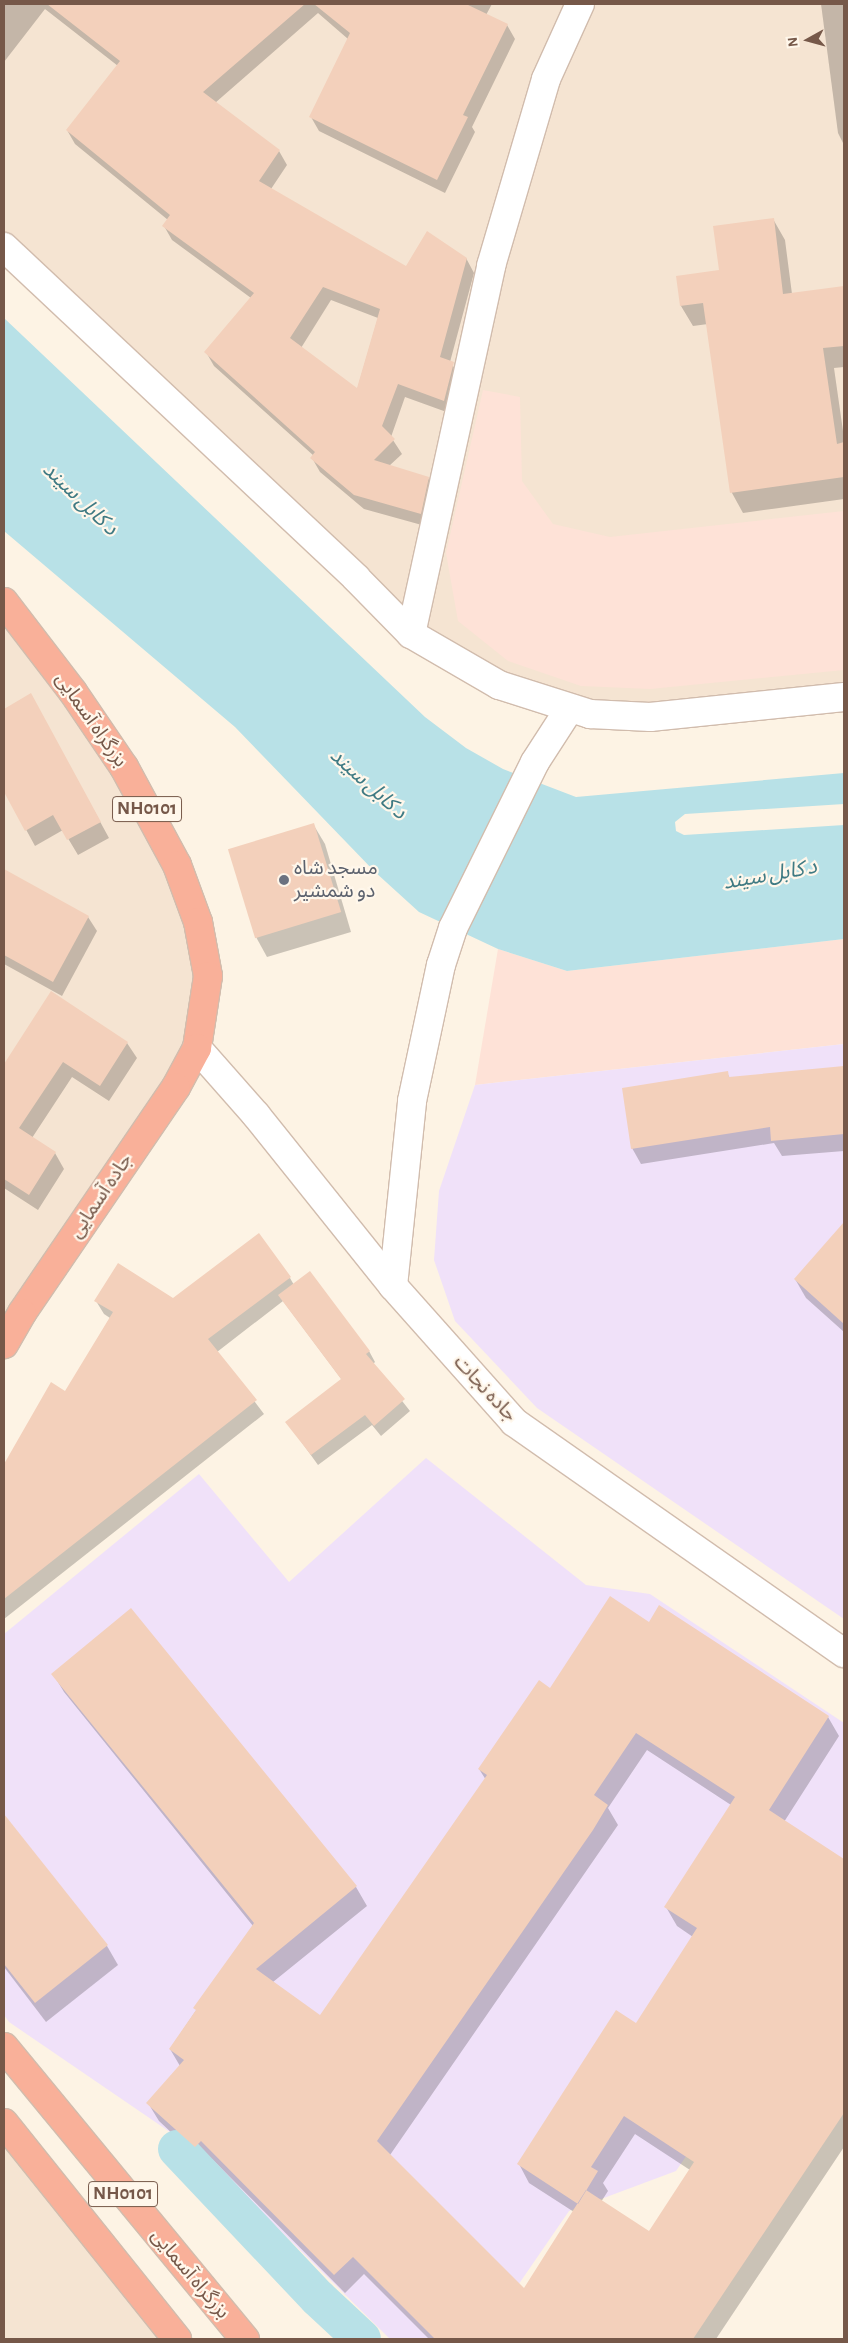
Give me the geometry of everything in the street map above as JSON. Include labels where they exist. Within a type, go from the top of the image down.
[{"type":"highway","name":"بزرگراه آسمایی","points":[[4,602],[73,692],[124,767],[177,865],[198,922],[208,976],[197,1048]]},
{"type":"highway","name":"جاده آسمایی","points":[[4,1344],[22,1312],[176,1087],[197,1048]]},
{"type":"highway","name":"بزرگراه آسمایی","points":[[4,2046],[244,2339]]},
{"type":"highway","name":"NH0101","points":[[4,2123],[177,2339]]},
{"type":"main road","points":[[411,634],[491,266],[546,79],[580,4]]},
{"type":"main road","points":[[4,247],[356,578],[411,634],[499,685],[590,714],[650,717],[844,697]]},
{"type":"main road","points":[[393,1286],[412,1101],[441,965],[453,928],[535,762],[570,708]]},
{"type":"main road","name":"جاده نجات","points":[[197,1048],[256,1115],[393,1286],[514,1422],[844,1652]]},
{"type":"shaded area","points":[[4,4],[844,4],[844,697],[590,714],[411,634],[4,247]]},
{"type":"shaded area","points":[[483,390],[520,397],[522,481],[553,524],[610,537],[844,511],[844,670],[650,689],[581,686],[508,661],[458,621],[446,553]]},
{"type":"shaded area","points":[[4,602],[73,692],[198,922],[197,1048],[4,1344]]},
{"type":"shaded area","points":[[844,939],[844,1044],[475,1085],[498,949],[567,971]]},
{"type":"shaded area","points":[[844,1044],[844,1619],[537,1408],[455,1321],[434,1260],[439,1191],[475,1085]]},
{"type":"shaded area","points":[[426,1458],[586,1585],[650,1594],[844,1723],[844,1924],[676,2171],[569,2211],[512,2294],[465,2339],[390,2339],[205,2156],[9,2022],[4,2015],[4,1634],[199,1474],[289,1582]]},
{"type":"shaded area","points":[[4,2123],[177,2339],[4,2339]]},
{"type":"water","name":"د کابل سيند","points":[[4,318],[425,717],[466,748],[503,769],[576,797],[844,773],[844,804],[685,814],[675,822],[676,831],[684,835],[844,825],[844,939],[567,971],[498,949],[419,912],[375,872],[235,727],[4,531]]},
{"type":"building","points":[[47,4],[305,4],[203,92],[280,150],[259,181],[406,266],[427,231],[467,258],[440,357],[454,362],[444,401],[398,384],[382,426],[395,439],[374,460],[429,477],[421,514],[354,495],[310,458],[315,452],[204,352],[254,293],[162,226],[170,215],[66,130],[120,61]],"holes":[[[323,287],[380,309],[357,388],[290,338]]]},
{"type":"building","points":[[314,4],[466,4],[508,24],[463,115],[468,117],[437,180],[309,117],[350,33]]},
{"type":"building","points":[[774,218],[783,294],[844,286],[844,346],[823,348],[837,444],[844,442],[844,477],[730,493],[703,303],[680,306],[676,276],[719,270],[713,226]]},
{"type":"building","points":[[31,693],[101,822],[67,840],[53,815],[25,831],[4,792],[4,709]]},
{"type":"building","name":"مسجد شاه دو شمشیر","points":[[314,823],[341,912],[255,938],[228,849]]},
{"type":"building","points":[[4,869],[89,916],[53,982],[4,955]]},
{"type":"building","points":[[51,991],[128,1042],[100,1086],[63,1062],[19,1128],[56,1152],[29,1195],[4,1179],[4,1064]]},
{"type":"building","points":[[844,1066],[844,1134],[771,1141],[770,1127],[631,1149],[622,1088],[728,1071],[729,1077]]},
{"type":"building","points":[[844,1222],[844,1324],[794,1279]]},
{"type":"building","points":[[259,1233],[291,1277],[208,1339],[257,1400],[4,1599],[4,1464],[51,1382],[65,1391],[113,1312],[94,1301],[118,1263],[173,1298]]},
{"type":"building","points":[[310,1271],[370,1351],[366,1354],[405,1399],[374,1426],[365,1415],[311,1455],[285,1422],[341,1379],[278,1295]]},
{"type":"building","points":[[610,1596],[649,1622],[659,1605],[829,1716],[769,1810],[844,1859],[844,2113],[693,2339],[435,2339],[353,2257],[334,2275],[201,2141],[195,2147],[146,2103],[184,2060],[169,2049],[196,2010],[193,2008],[254,1923],[51,1674],[131,1608],[357,1886],[256,1969],[320,2015],[487,1775],[478,1769],[539,1680],[550,1688]],"holes":[[[636,1733],[735,1797],[664,1907],[697,1928],[636,2023],[616,2010],[517,2164],[577,2204],[524,2288],[377,2141],[593,1830],[608,1805],[594,1795]],[[624,2116],[694,2162],[649,2231],[586,2190],[598,2171],[591,2167]]]},
{"type":"building","points":[[4,1814],[108,1945],[35,2003],[4,1964]]},
{"type":"waterway","points":[[177,2149],[318,2298],[362,2339]]},
{"type":"place","name":"مسجد شاه دو شمشیر","points":[[284,880]]}]
